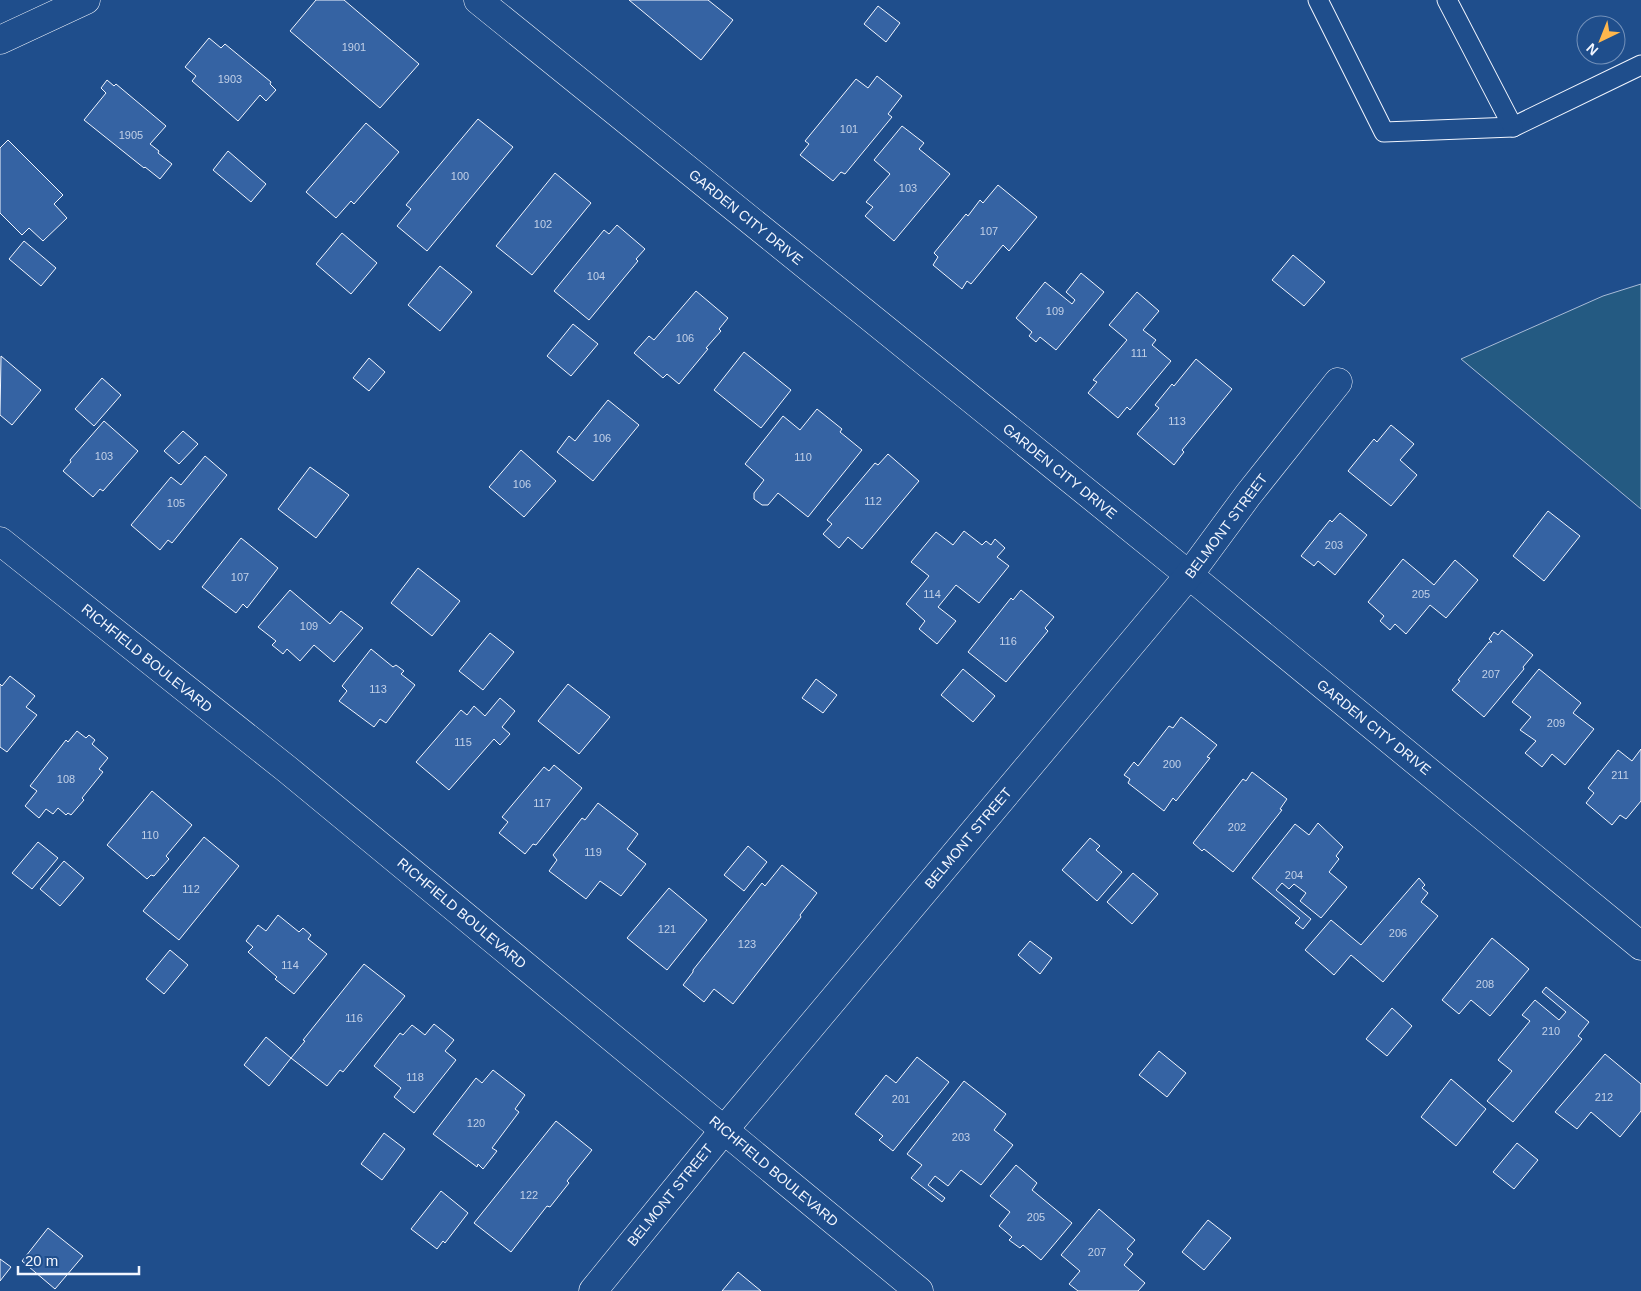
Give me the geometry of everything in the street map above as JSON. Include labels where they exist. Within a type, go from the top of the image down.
[{"type":"street","points":[[0,40],[86,0]]},
{"type":"street","name":"GARDEN CITY DRIVE","points":[[478,0],[1189,575],[1641,946]]},
{"type":"street","name":"BELMONT STREET","points":[[593,1291],[724,1130],[1189,575],[1248,496],[1338,382]]},
{"type":"street","name":"RICHFIELD BOULEVARD","points":[[0,541],[288,770],[919,1291]]},
{"type":"lane","points":[[1318,0],[1384,132],[1513,127],[1641,65]]},
{"type":"lane","points":[[1447,0],[1513,127]]},
{"type":"shaded area","points":[[1641,284],[1641,509],[1461,359],[1603,296]]},
{"type":"building","points":[[316,0],[344,0],[419,64],[380,108],[290,31]]},
{"type":"building","points":[[629,0],[708,0],[733,20],[701,60]]},
{"type":"building","points":[[878,6],[900,23],[886,42],[864,24]]},
{"type":"building","points":[[209,38],[221,48],[225,44],[271,82],[270,84],[276,90],[266,101],[260,95],[238,121],[192,81],[196,76],[185,67]]},
{"type":"building","points":[[877,76],[902,96],[888,114],[892,117],[845,174],[841,172],[833,181],[800,155],[809,144],[805,141],[856,79],[868,88]]},
{"type":"building","points":[[107,80],[114,86],[116,84],[166,126],[150,144],[172,164],[160,179],[84,120],[106,93],[101,88]]},
{"type":"building","points":[[478,119],[513,147],[427,251],[397,226],[411,209],[406,205]]},
{"type":"building","points":[[366,123],[399,152],[354,204],[351,201],[336,218],[306,192]]},
{"type":"building","points":[[902,126],[924,143],[919,149],[950,174],[894,241],[865,216],[873,207],[866,202],[890,174],[874,160]]},
{"type":"building","points":[[8,140],[63,195],[54,204],[67,218],[43,241],[29,228],[22,235],[0,213],[0,148]]},
{"type":"building","points":[[228,151],[266,184],[251,202],[213,170]]},
{"type":"building","points":[[555,173],[591,203],[532,275],[496,246]]},
{"type":"building","points":[[998,185],[1037,217],[1009,251],[1003,245],[971,284],[967,281],[962,289],[933,265],[938,257],[934,253],[966,214],[968,216],[980,200],[983,203]]},
{"type":"building","points":[[617,225],[645,249],[636,259],[638,261],[589,320],[554,291],[604,230],[609,234]]},
{"type":"building","points":[[342,233],[377,263],[351,294],[316,264]]},
{"type":"building","points":[[24,241],[56,268],[41,286],[9,259]]},
{"type":"building","points":[[1293,255],[1325,282],[1304,306],[1272,280]]},
{"type":"building","points":[[440,266],[472,292],[440,331],[408,305]]},
{"type":"building","points":[[1081,273],[1104,292],[1056,350],[1040,337],[1036,342],[1029,336],[1032,332],[1016,318],[1045,282],[1072,304],[1075,300],[1066,292]]},
{"type":"building","points":[[696,291],[728,318],[719,329],[721,331],[706,348],[708,349],[679,384],[667,374],[663,378],[634,353],[649,336],[654,340]]},
{"type":"building","points":[[1137,292],[1159,311],[1143,330],[1156,340],[1152,345],[1171,361],[1130,410],[1127,407],[1118,418],[1088,393],[1097,382],[1093,380],[1127,340],[1109,325]]},
{"type":"building","points":[[573,324],[598,344],[571,376],[547,356]]},
{"type":"building","points":[[744,352],[791,390],[761,428],[714,390]]},
{"type":"building","points":[[1,356],[41,390],[12,425],[0,415]]},
{"type":"building","points":[[369,358],[385,372],[369,391],[353,378]]},
{"type":"building","points":[[1196,359],[1232,389],[1182,450],[1184,452],[1174,465],[1137,434],[1159,408],[1155,405],[1172,384],[1174,386]]},
{"type":"building","points":[[102,378],[121,395],[94,426],[75,409]]},
{"type":"building","points":[[608,400],[639,425],[593,481],[557,452],[569,436],[575,441]]},
{"type":"building","points":[[817,409],[842,429],[840,432],[862,450],[808,517],[778,493],[768,505],[762,505],[754,499],[754,493],[764,480],[745,464],[783,416],[800,430]]},
{"type":"building","points":[[104,421],[138,451],[103,491],[100,489],[93,497],[63,471],[71,462],[70,460]]},
{"type":"building","points":[[1391,425],[1414,444],[1400,460],[1417,475],[1391,506],[1348,471],[1374,439],[1377,442]]},
{"type":"building","points":[[183,431],[198,444],[179,464],[164,451]]},
{"type":"building","points":[[521,450],[556,481],[524,517],[489,487]]},
{"type":"building","points":[[888,454],[919,481],[862,549],[848,537],[839,548],[823,534],[832,524],[827,520],[875,463],[878,465]]},
{"type":"building","points":[[205,456],[227,475],[172,543],[168,540],[160,550],[131,525],[171,477],[181,485]]},
{"type":"building","points":[[310,467],[349,495],[316,538],[278,509]]},
{"type":"building","points":[[1548,511],[1580,536],[1544,581],[1513,556]]},
{"type":"building","points":[[1340,513],[1367,535],[1335,575],[1318,561],[1314,566],[1301,556],[1330,520],[1332,522]]},
{"type":"building","points":[[964,531],[982,545],[986,541],[991,545],[995,539],[1005,548],[997,557],[1009,566],[979,603],[956,585],[938,607],[956,621],[937,644],[919,629],[925,621],[906,604],[929,576],[911,562],[936,532],[953,545]]},
{"type":"building","points":[[241,538],[278,568],[247,608],[243,604],[236,613],[202,587]]},
{"type":"building","points":[[1403,559],[1434,585],[1455,560],[1478,580],[1446,618],[1430,605],[1406,634],[1395,624],[1390,630],[1380,621],[1384,616],[1368,602]]},
{"type":"building","points":[[418,568],[460,601],[432,636],[391,603]]},
{"type":"building","points":[[290,590],[330,624],[341,611],[363,628],[334,662],[314,645],[300,661],[287,649],[283,654],[272,645],[276,641],[258,627]]},
{"type":"building","points":[[1021,590],[1054,617],[1045,628],[1048,631],[1006,682],[968,652],[1011,598],[1013,600]]},
{"type":"building","points":[[1502,630],[1533,655],[1523,667],[1524,669],[1484,717],[1452,690],[1489,642],[1492,642],[1489,639],[1494,632],[1498,635]]},
{"type":"building","points":[[490,633],[514,652],[483,690],[459,671]]},
{"type":"building","points":[[371,649],[393,667],[396,665],[404,671],[401,674],[415,685],[386,723],[380,719],[374,727],[339,701],[347,691],[342,686]]},
{"type":"building","points":[[963,669],[995,696],[973,722],[941,695]]},
{"type":"building","points":[[1539,669],[1581,703],[1573,713],[1594,729],[1565,765],[1552,754],[1542,767],[1525,753],[1536,741],[1520,730],[1531,717],[1512,702]]},
{"type":"building","points":[[10,676],[35,696],[26,707],[37,715],[7,752],[0,747],[0,684],[2,686]]},
{"type":"building","points":[[816,679],[837,695],[823,713],[802,698]]},
{"type":"building","points":[[568,684],[610,717],[579,754],[538,721]]},
{"type":"building","points":[[500,698],[515,711],[502,727],[510,734],[500,745],[494,739],[449,790],[416,762],[461,710],[467,715],[474,706],[485,716]]},
{"type":"building","points":[[1181,717],[1217,745],[1207,757],[1210,758],[1176,801],[1173,798],[1164,811],[1128,783],[1130,779],[1124,775],[1134,762],[1138,766],[1169,726],[1173,728]]},
{"type":"building","points":[[77,731],[86,738],[89,735],[95,740],[92,744],[108,758],[99,769],[103,772],[71,815],[68,813],[66,815],[58,808],[53,814],[46,809],[39,818],[25,806],[37,791],[30,786],[66,740],[68,742]]},
{"type":"building","points":[[1641,749],[1641,801],[1626,819],[1620,815],[1612,825],[1586,803],[1594,793],[1588,788],[1618,750],[1632,761]]},
{"type":"building","points":[[554,765],[582,788],[536,845],[533,844],[525,854],[499,833],[508,822],[502,817],[544,767],[549,771]]},
{"type":"building","points":[[1252,772],[1287,799],[1280,809],[1282,810],[1233,872],[1204,849],[1202,851],[1193,843],[1243,779],[1246,781]]},
{"type":"building","points":[[152,791],[192,825],[166,856],[169,859],[154,876],[151,875],[147,879],[107,845]]},
{"type":"building","points":[[598,803],[638,834],[627,849],[646,864],[621,896],[600,881],[586,899],[549,871],[557,860],[553,855],[582,818],[585,820]]},
{"type":"building","points":[[1318,823],[1343,847],[1336,856],[1339,859],[1329,872],[1347,887],[1321,918],[1300,901],[1306,893],[1294,884],[1289,889],[1282,883],[1276,890],[1311,919],[1303,929],[1295,923],[1300,918],[1252,878],[1295,824],[1309,835]]},
{"type":"building","points":[[204,837],[239,866],[179,940],[143,911]]},
{"type":"building","points":[[1090,838],[1100,846],[1096,850],[1122,872],[1097,901],[1062,870]]},
{"type":"building","points":[[38,842],[58,858],[32,889],[12,873]]},
{"type":"building","points":[[748,846],[767,862],[744,891],[724,875]]},
{"type":"building","points":[[64,861],[84,878],[60,906],[40,889]]},
{"type":"building","points":[[782,865],[817,893],[800,915],[801,917],[733,1004],[714,989],[704,1002],[683,985],[762,883],[765,886]]},
{"type":"building","points":[[1133,873],[1158,894],[1132,924],[1107,902]]},
{"type":"building","points":[[1419,878],[1425,885],[1422,888],[1428,893],[1421,902],[1438,916],[1383,982],[1351,955],[1334,975],[1305,950],[1331,920],[1361,945]]},
{"type":"building","points":[[669,888],[707,920],[667,970],[627,938]]},
{"type":"building","points":[[278,915],[299,932],[303,928],[311,935],[308,939],[327,954],[294,994],[275,979],[277,977],[248,952],[253,947],[246,941],[258,925],[266,931]]},
{"type":"building","points":[[1492,938],[1529,969],[1490,1016],[1471,1000],[1459,1014],[1442,1000]]},
{"type":"building","points":[[1030,941],[1052,958],[1040,974],[1018,955]]},
{"type":"building","points":[[170,950],[188,965],[164,994],[146,979]]},
{"type":"building","points":[[364,964],[405,996],[343,1072],[340,1070],[327,1086],[291,1058],[305,1041],[303,1040]]},
{"type":"building","points":[[1546,987],[1589,1022],[1578,1036],[1582,1039],[1513,1122],[1487,1101],[1512,1071],[1498,1060],[1530,1021],[1522,1015],[1535,1000],[1559,1020],[1566,1012],[1542,992]]},
{"type":"building","points":[[1392,1008],[1412,1026],[1387,1056],[1366,1039]]},
{"type":"building","points":[[434,1024],[454,1040],[445,1051],[456,1060],[414,1113],[394,1097],[401,1088],[374,1066],[400,1033],[403,1035],[412,1025],[425,1035]]},
{"type":"building","points":[[266,1037],[291,1058],[269,1086],[244,1065]]},
{"type":"building","points":[[1159,1051],[1186,1073],[1167,1097],[1139,1075]]},
{"type":"building","points":[[1605,1054],[1641,1084],[1641,1111],[1620,1137],[1591,1112],[1577,1129],[1555,1112]]},
{"type":"building","points":[[917,1057],[949,1082],[893,1151],[879,1140],[883,1136],[855,1114],[886,1075],[896,1083]]},
{"type":"building","points":[[493,1070],[525,1095],[515,1109],[519,1112],[492,1148],[497,1151],[483,1169],[478,1164],[477,1167],[433,1134],[476,1078],[482,1083]]},
{"type":"building","points":[[1451,1079],[1486,1109],[1456,1146],[1421,1117]]},
{"type":"building","points":[[964,1081],[1006,1114],[994,1130],[1013,1145],[981,1185],[961,1170],[948,1186],[935,1176],[928,1185],[945,1198],[942,1202],[911,1178],[922,1165],[907,1154]]},
{"type":"building","points":[[556,1121],[592,1150],[567,1181],[569,1183],[550,1207],[547,1206],[511,1252],[474,1223]]},
{"type":"building","points":[[384,1133],[405,1149],[382,1180],[361,1164]]},
{"type":"building","points":[[1517,1143],[1538,1160],[1514,1189],[1493,1172]]},
{"type":"building","points":[[1016,1165],[1037,1183],[1032,1190],[1072,1223],[1041,1260],[1023,1245],[1020,1248],[1009,1240],[1012,1237],[999,1226],[1010,1212],[990,1196]]},
{"type":"building","points":[[441,1191],[468,1213],[445,1243],[443,1241],[437,1249],[411,1229]]},
{"type":"building","points":[[1099,1209],[1135,1240],[1127,1249],[1133,1254],[1124,1265],[1145,1283],[1138,1291],[1078,1291],[1069,1284],[1080,1271],[1061,1255]]},
{"type":"building","points":[[1208,1220],[1231,1238],[1204,1270],[1182,1252]]},
{"type":"building","points":[[48,1228],[83,1256],[55,1289],[22,1261]]},
{"type":"building","points":[[0,1259],[11,1267],[0,1281]]},
{"type":"building","points":[[738,1272],[761,1291],[722,1291]]}]
